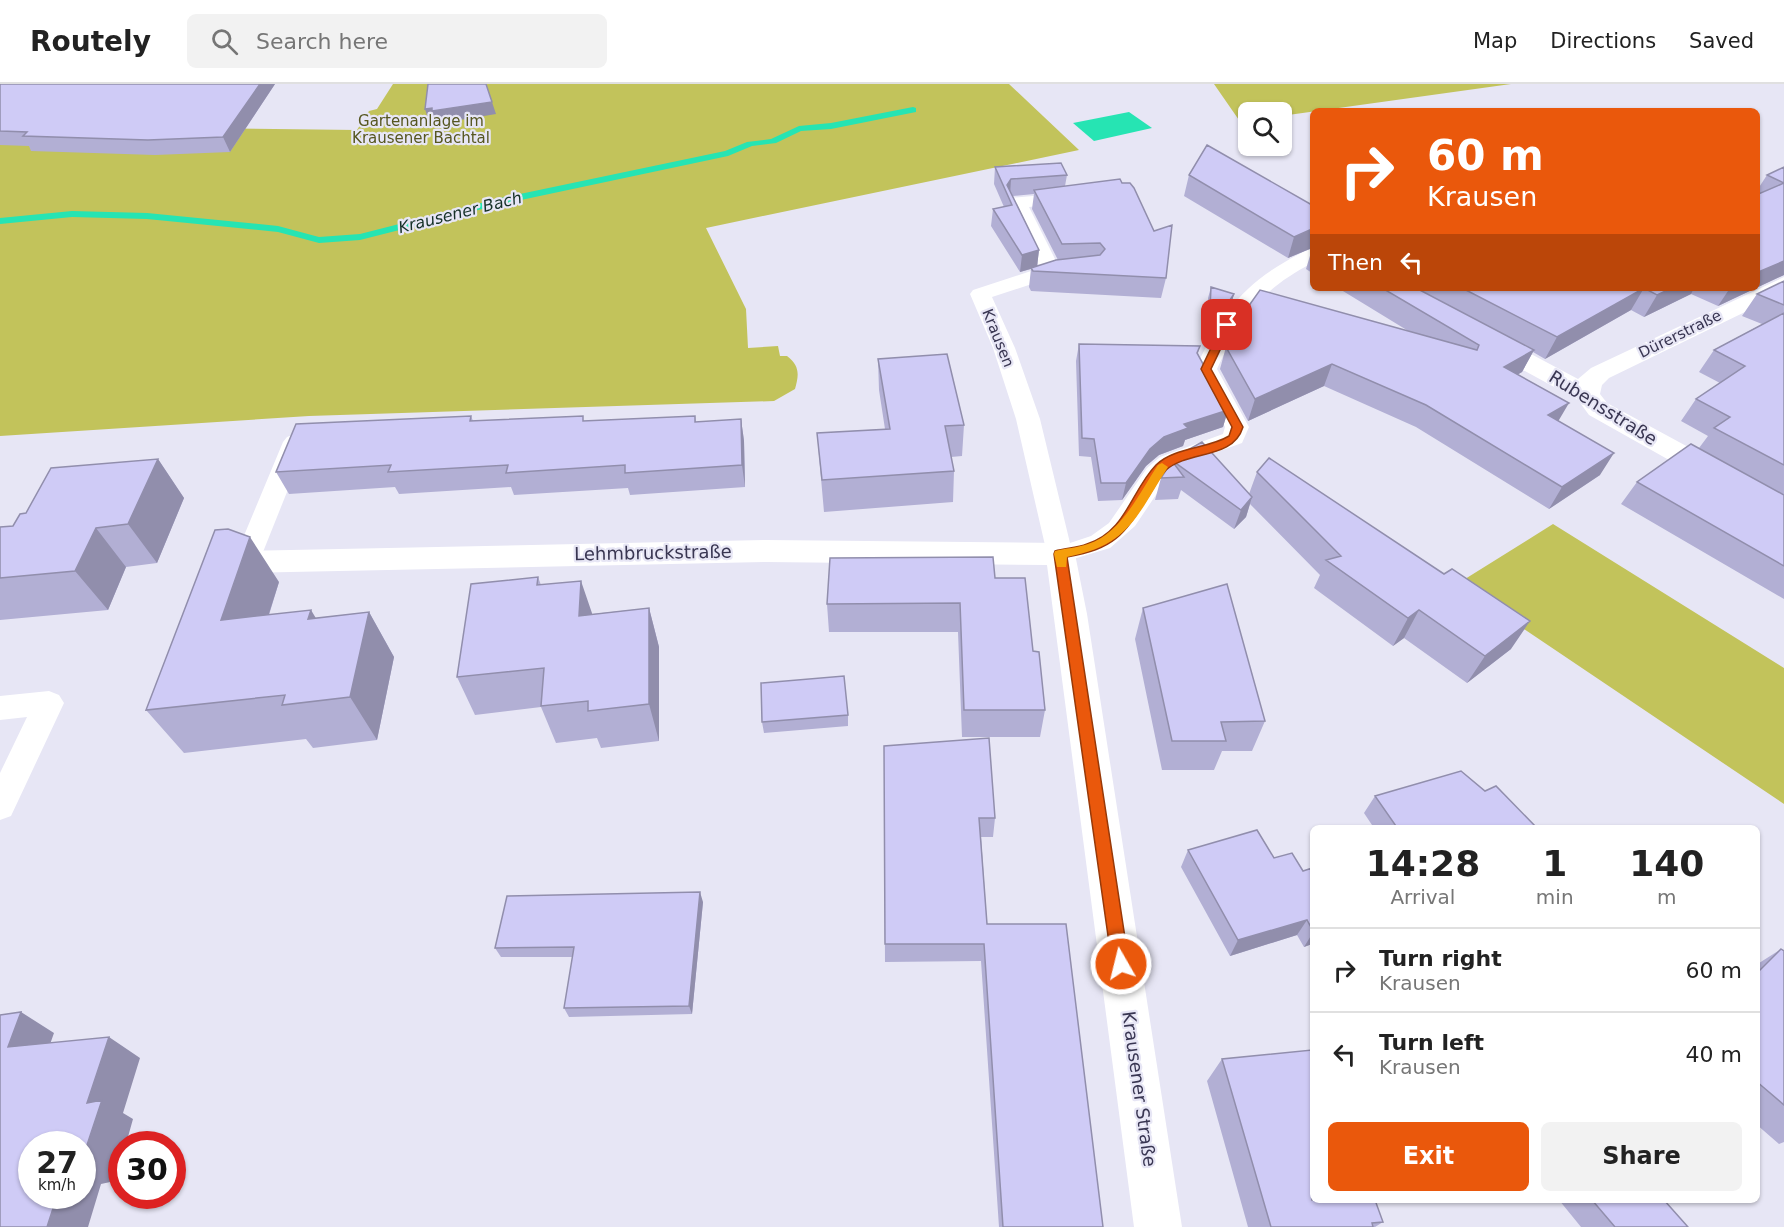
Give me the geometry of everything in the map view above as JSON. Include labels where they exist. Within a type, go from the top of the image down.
[{"type":"street","name":"Dürerstraße","points":[[1587,394],[1589,382],[1600,373],[1784,284]]},
{"type":"street","name":"Rubensstraße","points":[[1463,328],[1587,394],[1598,409],[1784,513]]},
{"type":"street","name":"Lehmbruckstraße","points":[[246,562],[766,551],[1060,554]]},
{"type":"street","name":"Krausener Straße","points":[[1060,554],[1076,649],[1158,1227]]},
{"type":"lane","points":[[1051,271],[1017,202],[1066,198]]},
{"type":"lane","points":[[1060,554],[1090,548],[1111,538],[1124,525],[1161,468],[1167,464],[1223,445],[1234,438],[1237,427],[1206,369],[1227,325],[1253,290],[1286,268],[1310,256]]},
{"type":"lane","name":"Krausen","points":[[1028,419],[1004,348],[980,294],[1051,271],[1090,267]]},
{"type":"lane","name":"Krausener Straße","points":[[1028,419],[1060,554]]},
{"type":"lane","points":[[246,562],[300,429]]},
{"type":"lane","points":[[0,708],[49,703],[0,806]]},
{"type":"green space","name":"Gartenanlage im Krausener Bachtal","points":[[393,84],[1009,84],[1079,150],[706,228],[746,309],[748,348],[778,346],[780,356],[787,356],[796,367],[798,375],[795,389],[774,401],[309,416],[0,436],[0,126],[357,130],[369,111],[377,109]]},
{"type":"green space","points":[[1214,84],[1511,84],[1338,108],[1310,108],[1310,112],[1292,114],[1292,102],[1238,102],[1238,119]]},
{"type":"green space","points":[[1553,524],[1784,668],[1784,804],[1457,584]]},
{"type":"shaded area","points":[[1129,112],[1152,128],[1094,141],[1073,123]]},
{"type":"building","points":[[0,84],[260,84],[223,137],[148,140],[23,136],[27,132],[0,131]]},
{"type":"building","points":[[428,84],[486,84],[492,102],[432,111],[432,108],[425,109]]},
{"type":"building","points":[[1207,145],[1310,204],[1310,230],[1294,237],[1189,175]]},
{"type":"building","points":[[1061,163],[1067,175],[1011,179],[1007,185],[1039,250],[1022,255],[993,209],[1012,205],[995,167]]},
{"type":"building","points":[[1784,167],[1784,183],[1767,175]]},
{"type":"building","points":[[1120,179],[1122,183],[1130,183],[1134,188],[1154,231],[1172,225],[1166,278],[1033,271],[1031,268],[1056,260],[1100,255],[1105,249],[1100,243],[1062,244],[1034,190]]},
{"type":"building","points":[[1784,183],[1784,261],[1760,271],[1760,193]]},
{"type":"building","points":[[1784,281],[1784,305],[1757,294]]},
{"type":"building","points":[[1211,287],[1234,294],[1209,331]]},
{"type":"building","points":[[1260,290],[1477,350],[1479,345],[1387,291],[1422,291],[1534,350],[1504,367],[1569,403],[1548,415],[1614,453],[1562,487],[1426,405],[1332,364],[1255,399],[1226,347],[1243,314]]},
{"type":"building","points":[[1468,291],[1639,291],[1557,337]]},
{"type":"building","points":[[1650,291],[1666,291],[1657,295]]},
{"type":"building","points":[[1784,313],[1784,465],[1714,428],[1730,417],[1696,399],[1745,366],[1714,350]]},
{"type":"building","points":[[1079,344],[1200,346],[1197,353],[1228,410],[1184,424],[1188,428],[1164,437],[1150,449],[1126,483],[1101,483],[1094,439],[1082,438]]},
{"type":"building","points":[[947,354],[964,425],[945,426],[954,471],[822,480],[817,433],[890,429],[878,359]]},
{"type":"building","points":[[471,416],[470,421],[583,416],[583,421],[695,416],[695,422],[741,419],[742,465],[625,473],[625,465],[506,473],[508,465],[388,472],[391,465],[276,472],[296,424]]},
{"type":"building","points":[[1202,442],[1252,497],[1241,510],[1173,461],[1177,456]]},
{"type":"building","points":[[1691,444],[1784,495],[1784,566],[1637,482]]},
{"type":"building","points":[[1269,458],[1444,574],[1452,569],[1530,621],[1485,656],[1419,610],[1408,618],[1326,560],[1341,556],[1257,472]]},
{"type":"building","points":[[158,459],[128,524],[96,528],[75,571],[0,578],[0,527],[13,526],[20,514],[26,513],[51,468]]},
{"type":"building","points":[[1172,461],[1184,477],[1161,478]]},
{"type":"building","points":[[228,529],[250,537],[221,620],[311,610],[308,619],[369,612],[350,697],[282,705],[285,695],[146,710],[215,530]]},
{"type":"building","points":[[993,557],[995,578],[1025,578],[1033,651],[1039,652],[1045,710],[964,710],[960,603],[827,604],[830,558]]},
{"type":"building","points":[[538,577],[537,585],[581,581],[579,616],[649,608],[649,704],[588,711],[588,701],[541,706],[544,668],[457,677],[471,584]]},
{"type":"building","points":[[1227,584],[1265,721],[1221,722],[1226,741],[1172,741],[1143,608]]},
{"type":"building","points":[[844,676],[848,715],[762,722],[761,683]]},
{"type":"building","points":[[989,738],[995,818],[979,818],[987,924],[1066,924],[1103,1227],[1003,1227],[984,944],[885,944],[884,746]]},
{"type":"building","points":[[1461,771],[1485,791],[1496,786],[1534,825],[1395,825],[1375,796]]},
{"type":"building","points":[[1257,830],[1274,858],[1292,853],[1303,871],[1310,869],[1310,925],[1307,920],[1238,940],[1188,850]]},
{"type":"building","points":[[700,892],[689,1006],[564,1008],[574,947],[495,948],[507,896]]},
{"type":"building","points":[[1781,949],[1784,951],[1784,1105],[1760,1084],[1760,970]]},
{"type":"building","points":[[21,1012],[8,1047],[109,1037],[87,1103],[102,1100],[92,1131],[18,1131],[18,1209],[53,1209],[47,1227],[0,1227],[0,1015]]},
{"type":"building","points":[[1310,1050],[1310,1203],[1376,1203],[1383,1222],[1372,1223],[1373,1227],[1271,1227],[1222,1059]]},
{"type":"building","points":[[1595,1203],[1667,1203],[1688,1227],[1615,1227]]},
{"type":"waterway","name":"Krausener Bach","points":[[0,221],[72,214],[147,216],[278,229],[319,240],[360,237],[501,201],[728,153],[750,144],[773,141],[799,129],[831,126],[913,110]]},
{"type":"slow traffic","points":[[1062,564],[1060,554],[1090,548],[1111,538],[1124,525],[1162,467]]},
{"type":"route","points":[[1121,964],[1071,614],[1060,554],[1090,548],[1111,538],[1124,525],[1161,468],[1173,460],[1223,445],[1234,438],[1237,427],[1206,369],[1227,325]]}]
